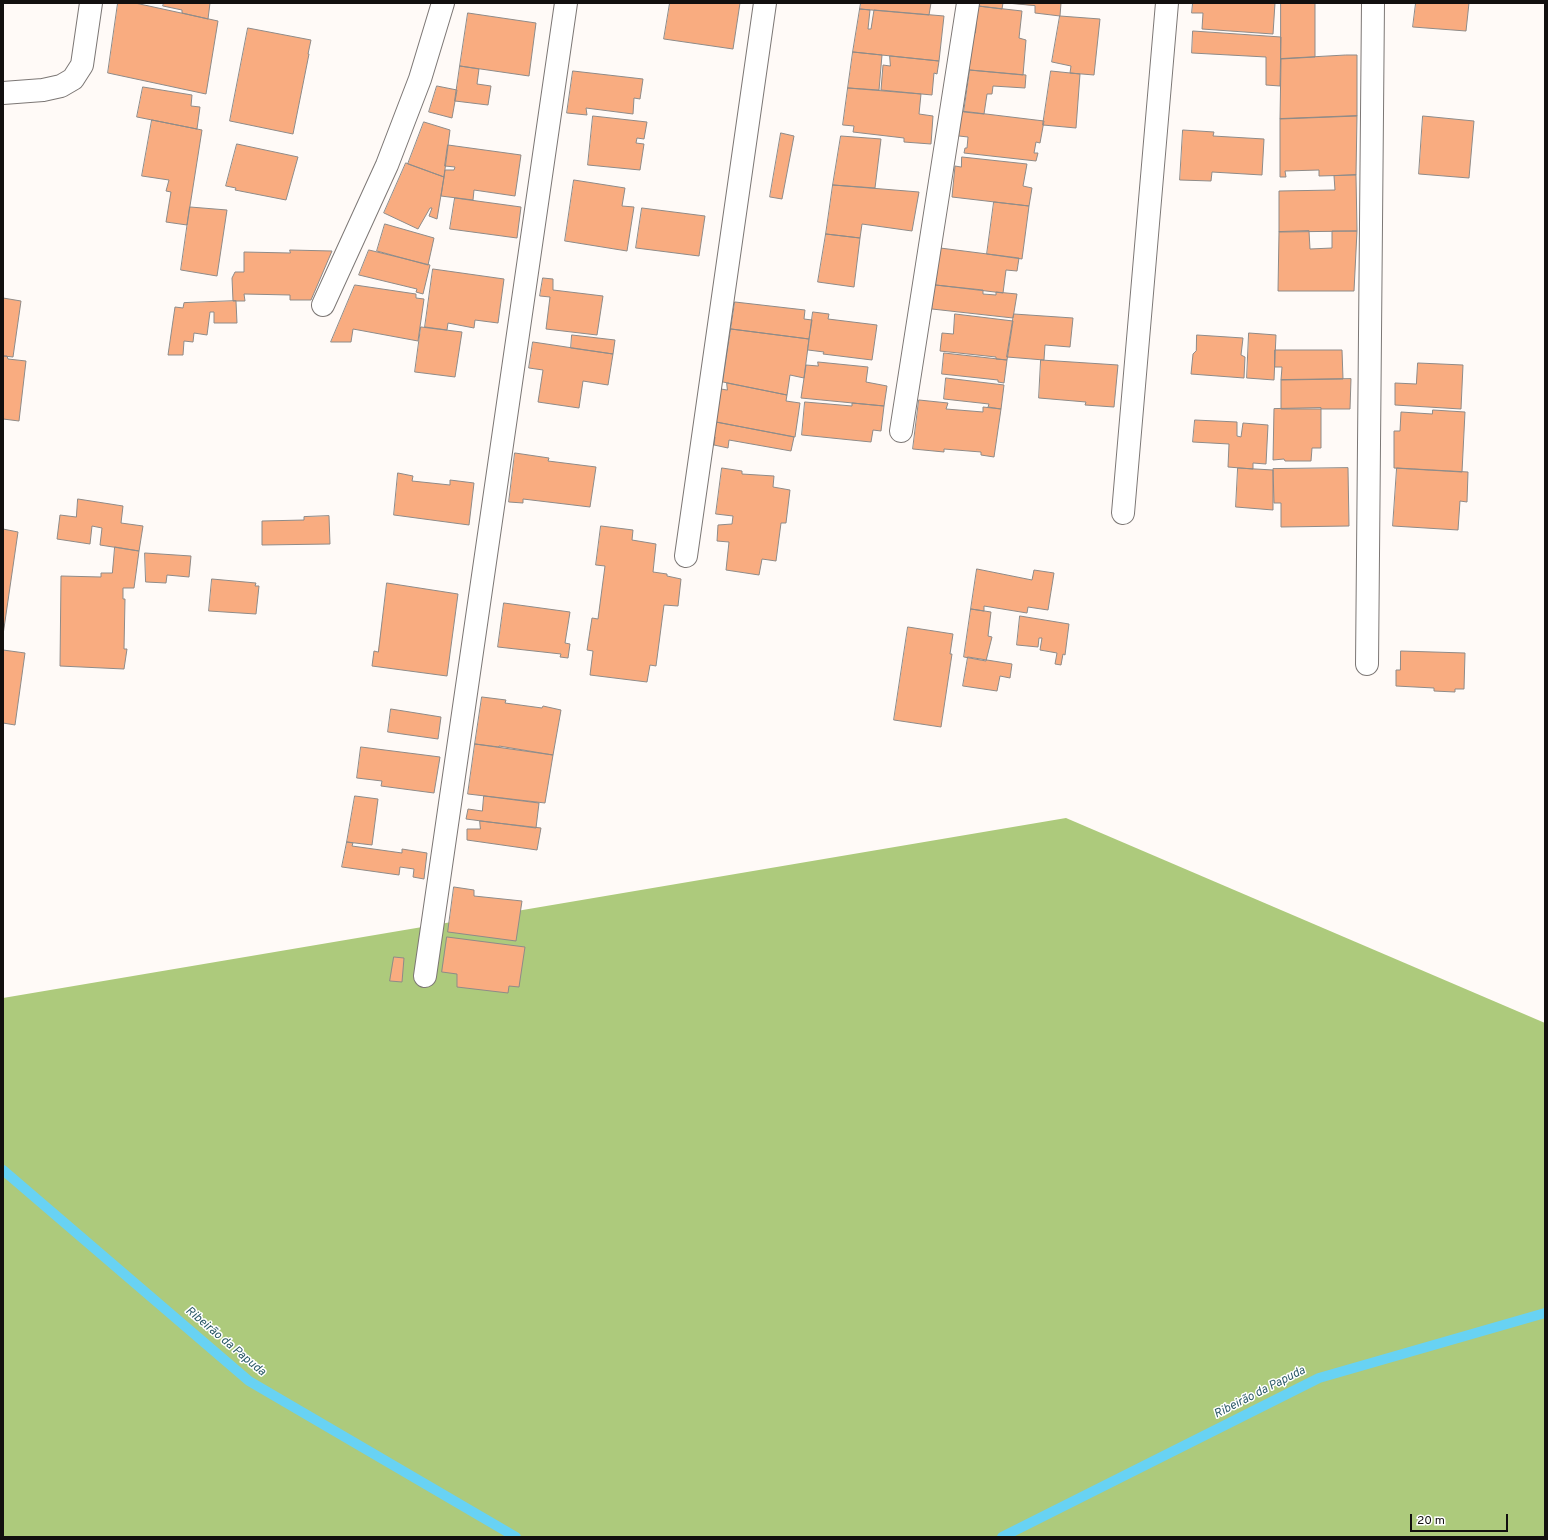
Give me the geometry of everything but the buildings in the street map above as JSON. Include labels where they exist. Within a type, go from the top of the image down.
[{"type":"street","points":[[3,93],[43,90],[61,86],[73,79],[82,65],[91,3]]},
{"type":"street","points":[[323,305],[387,165],[420,80],[443,3]]},
{"type":"street","points":[[424,976],[566,3]]},
{"type":"street","points":[[686,556],[765,3]]},
{"type":"street","points":[[901,431],[968,3]]},
{"type":"street","points":[[1123,513],[1166,3]]},
{"type":"street","points":[[1367,664],[1373,3]]},
{"type":"green space","points":[[1066,818],[1545,1023],[1545,1537],[3,1537],[3,998]]},
{"type":"waterway","name":"Ribeirão da Papuda","points":[[3,1170],[249,1381],[516,1537]]},
{"type":"waterway","name":"Ribeirão da Papuda","points":[[1002,1537],[1319,1378],[1545,1313]]}]
